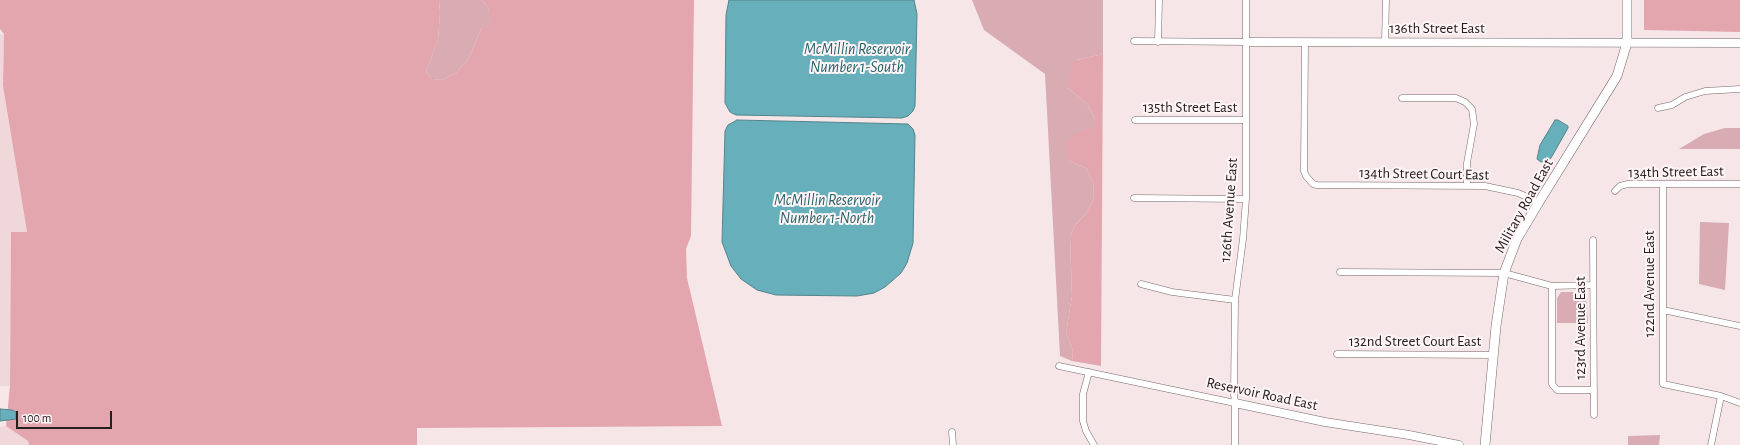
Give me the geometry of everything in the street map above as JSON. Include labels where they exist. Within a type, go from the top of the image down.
[{"type":"main road","points":[[1627,0],[1627,43]]},
{"type":"main road","name":"Military Road East","points":[[1485,445],[1499,295],[1504,273],[1517,239],[1618,76],[1627,43]]},
{"type":"street","points":[[1158,42],[1159,0]]},
{"type":"street","name":"126th Avenue East","points":[[1235,445],[1235,300],[1244,235],[1246,199],[1246,0]]},
{"type":"street","points":[[1385,42],[1386,0]]},
{"type":"street","name":"136th Street East","points":[[1134,41],[1740,43]]},
{"type":"street","name":"134th Street Court East","points":[[1305,42],[1304,171],[1309,180],[1317,185],[1467,186],[1503,189],[1539,202]]},
{"type":"street","points":[[1658,108],[1672,105],[1685,97],[1705,91],[1740,90]]},
{"type":"street","points":[[1402,98],[1453,98],[1460,99],[1468,104],[1474,118],[1467,164],[1467,186]]},
{"type":"street","name":"135th Street East","points":[[1135,120],[1246,120]]},
{"type":"street","name":"134th Street East","points":[[1615,191],[1620,186],[1628,184],[1740,184]]},
{"type":"street","name":"122nd Avenue East","points":[[1663,184],[1663,384],[1721,396]]},
{"type":"street","points":[[1134,198],[1246,199]]},
{"type":"street","name":"123rd Avenue East","points":[[1593,240],[1594,415]]},
{"type":"street","points":[[1340,272],[1504,273],[1552,286],[1593,285]]},
{"type":"street","points":[[1141,284],[1178,293],[1235,300]]},
{"type":"street","points":[[1552,286],[1552,384],[1557,390],[1594,390]]},
{"type":"street","points":[[1663,310],[1740,326]]},
{"type":"street","name":"132nd Street Court East","points":[[1337,354],[1493,355]]},
{"type":"street","name":"Reservoir Road East","points":[[1059,366],[1325,422],[1417,436],[1459,445]]},
{"type":"street","points":[[1089,372],[1082,394],[1086,431],[1094,445]]},
{"type":"street","points":[[1711,445],[1721,396],[1740,403]]},
{"type":"street","points":[[952,432],[953,445]]},
{"type":"shaded area","points":[[0,0],[439,0],[440,13],[438,39],[426,72],[432,79],[442,80],[456,73],[469,58],[482,27],[487,27],[491,22],[488,7],[481,0],[694,0],[691,236],[686,249],[687,278],[722,426],[417,428],[417,445],[29,445],[28,441],[6,426],[10,386],[11,232],[27,232],[3,86],[4,34],[0,29]]},
{"type":"shaded area","points":[[439,0],[481,0],[488,7],[492,22],[487,27],[482,27],[469,58],[456,73],[442,80],[432,79],[426,72],[438,39],[440,13]]},
{"type":"shaded area","points":[[972,0],[1103,0],[1103,54],[1077,60],[1068,88],[1088,105],[1095,119],[1095,126],[1085,131],[1069,161],[1086,168],[1093,182],[1094,199],[1086,214],[1076,224],[1070,236],[1072,296],[1066,333],[1073,351],[1072,361],[1060,356],[1045,74],[984,30]]},
{"type":"shaded area","points":[[1644,0],[1740,0],[1740,32],[1644,30]]},
{"type":"shaded area","points":[[0,34],[4,34],[3,86],[27,232],[11,232],[10,386],[0,386]]},
{"type":"shaded area","points":[[1103,54],[1101,366],[1072,361],[1073,351],[1066,333],[1072,296],[1070,236],[1076,224],[1086,214],[1094,199],[1093,182],[1086,168],[1069,161],[1065,146],[1070,137],[1094,126],[1095,119],[1088,105],[1068,88],[1070,67],[1077,60]]},
{"type":"shaded area","points":[[1725,128],[1740,128],[1740,149],[1679,149],[1704,134]]},
{"type":"shaded area","points":[[1700,222],[1729,223],[1725,290],[1699,284]]},
{"type":"shaded area","points":[[1561,292],[1582,292],[1586,295],[1588,323],[1557,323],[1557,298]]},
{"type":"shaded area","points":[[6,426],[28,441],[29,445],[0,445],[0,427]]},
{"type":"shaded area","points":[[1660,435],[1659,445],[1628,445],[1628,436]]},
{"type":"water","name":"McMillin Reservoir Number 1-South","points":[[729,0],[914,0],[917,14],[915,106],[913,111],[908,116],[902,118],[736,115],[730,112],[725,103],[726,15]]},
{"type":"water","name":"McMillin Reservoir Number 1-North","points":[[737,120],[908,124],[913,129],[915,135],[913,243],[907,263],[901,273],[885,287],[874,293],[857,296],[776,295],[757,290],[741,279],[731,266],[722,242],[725,131],[728,125]]},
{"type":"water","points":[[1555,120],[1558,120],[1568,126],[1568,128],[1551,158],[1547,161],[1541,162],[1537,159],[1540,145]]},
{"type":"water","points":[[0,409],[12,410],[16,412],[16,419],[0,421]]}]
